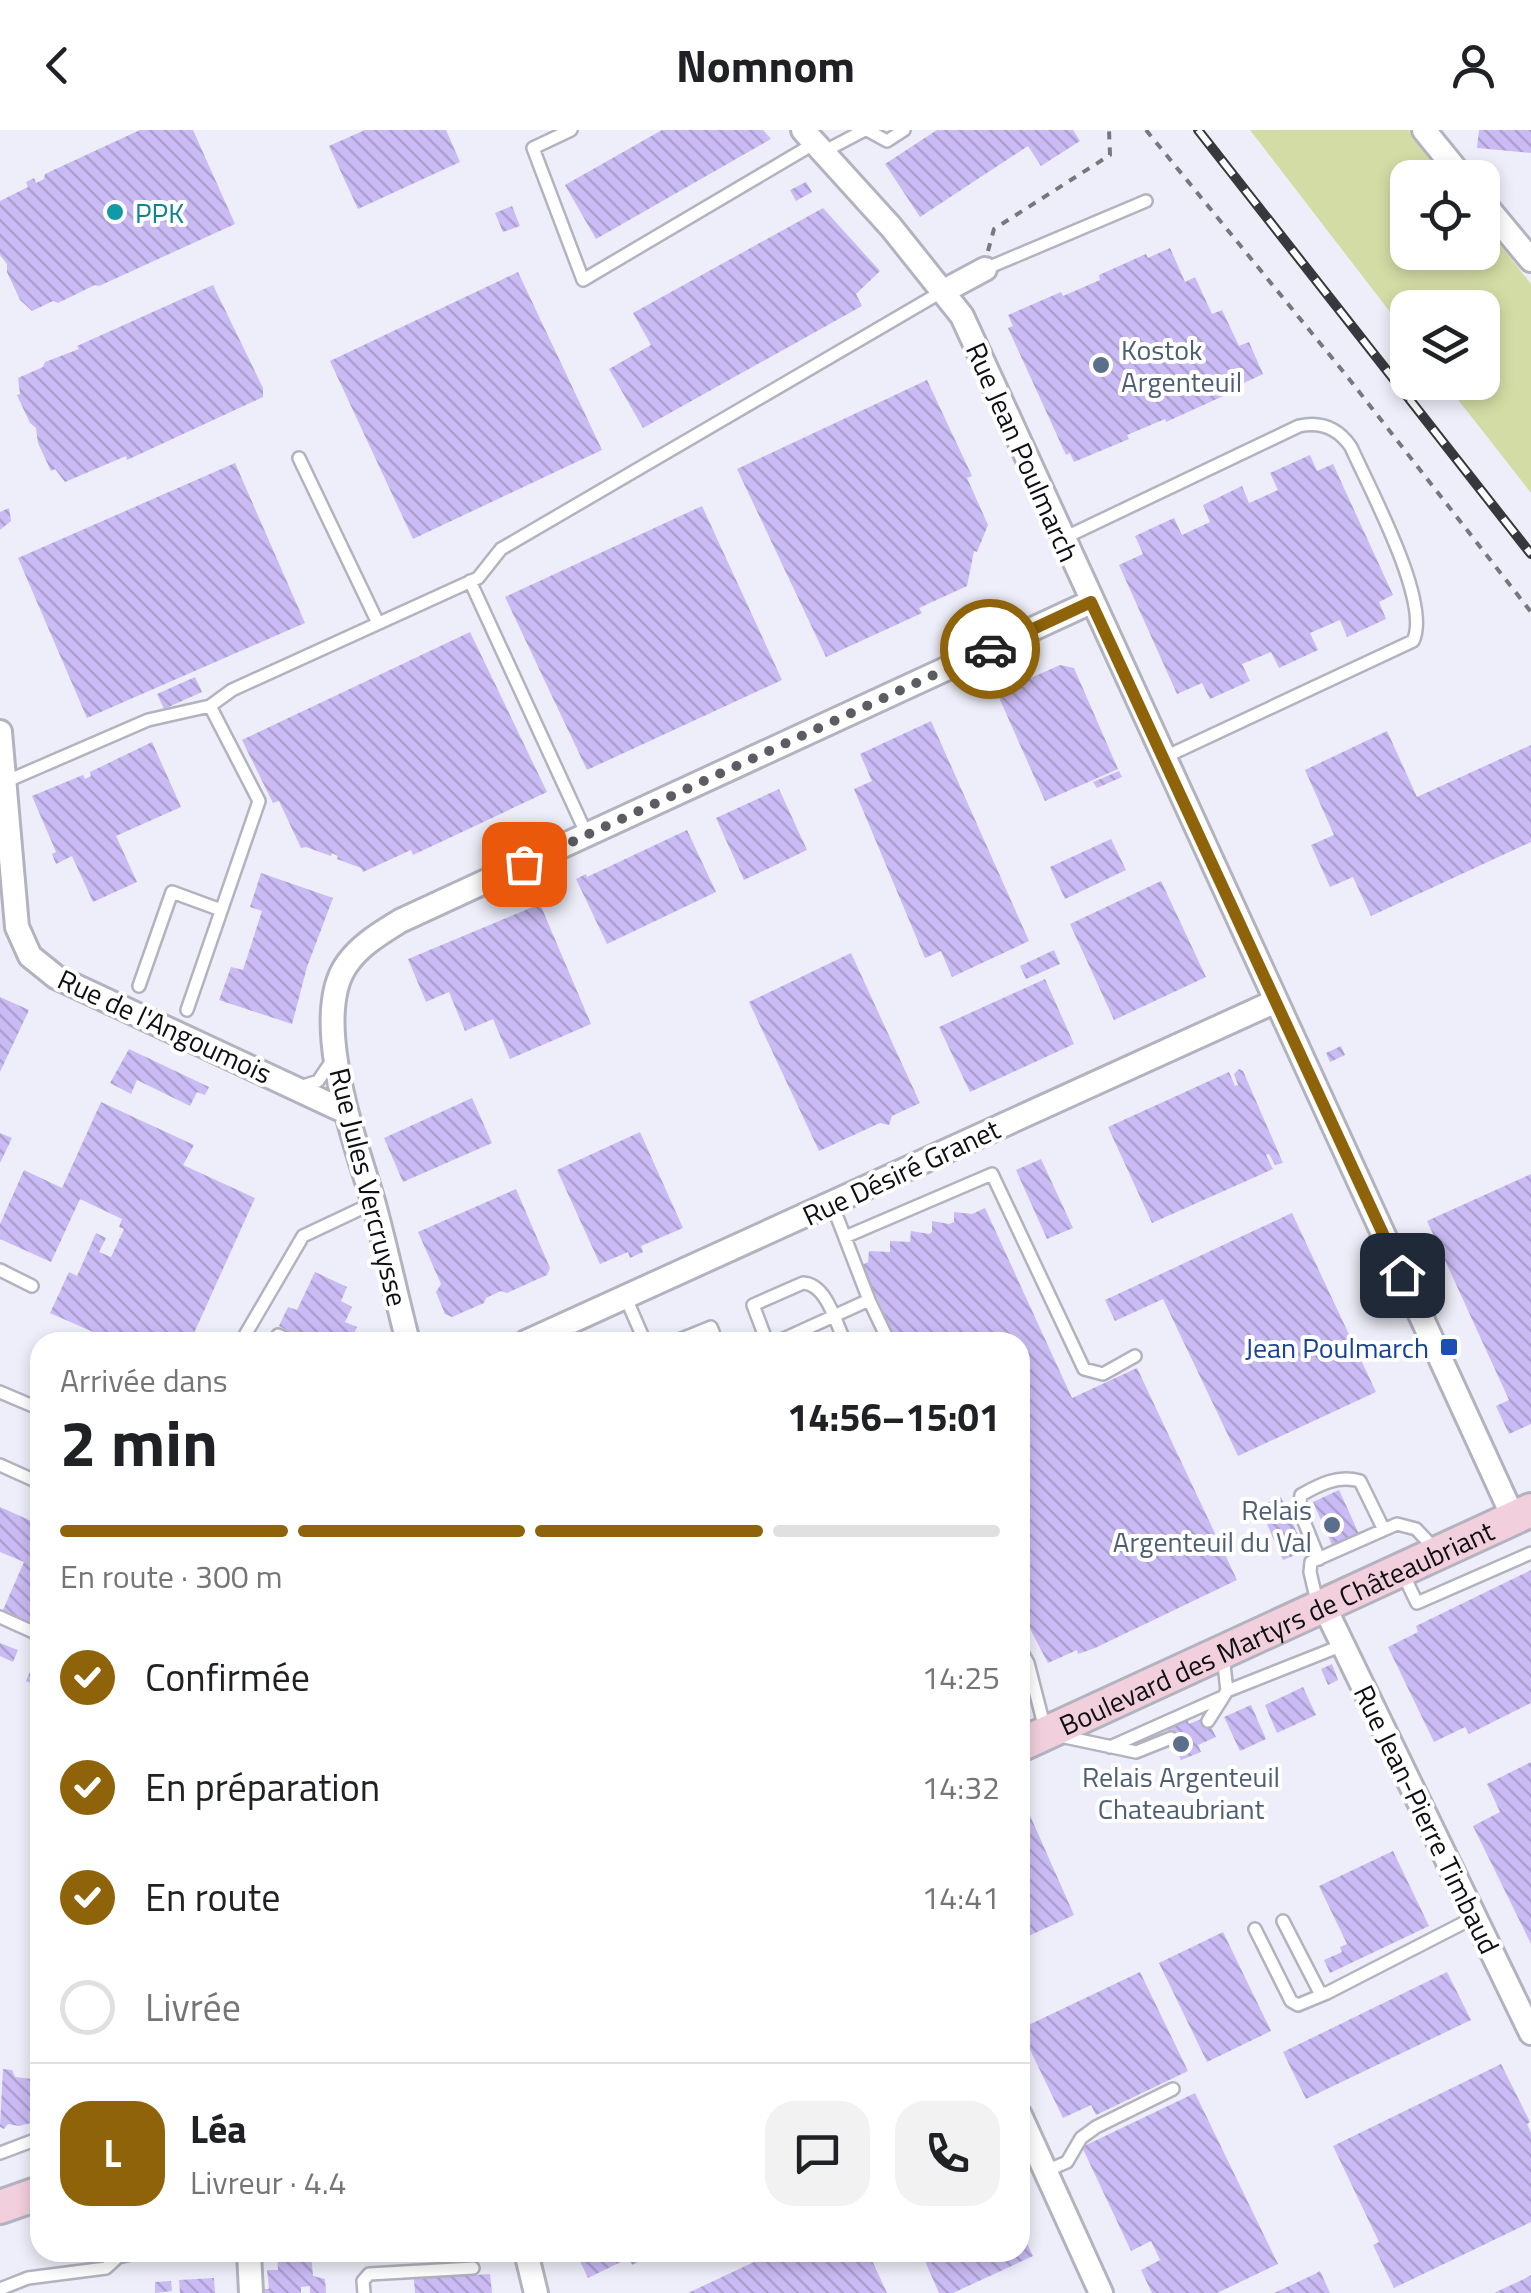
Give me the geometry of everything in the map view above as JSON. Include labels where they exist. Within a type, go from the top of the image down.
[{"type":"main road","name":"Boulevard des Martyrs de Châteaubriant","points":[[1033,1739],[1522,1514]]},
{"type":"main road","points":[[0,2220],[24,2199]]},
{"type":"street","points":[[1424,130],[1448,160]]},
{"type":"street","name":"Rue Jean Poulmarch","points":[[814,142],[962,316],[1276,1001],[1522,1514]]},
{"type":"street","points":[[1500,223],[1531,260]]},
{"type":"street","points":[[944,291],[985,269]]},
{"type":"street","name":"Rue Jules Vercruysse","points":[[405,1332],[346,1112],[332,1034],[334,996],[345,965],[370,939],[400,921],[1091,602]]},
{"type":"street","name":"Rue de l'Angoumois","points":[[0,732],[17,927],[30,956],[56,978],[346,1112]]},
{"type":"street","name":"Rue Désiré Granet","points":[[548,1332],[1276,1001]]},
{"type":"street","name":"Rue Jean-Pierre Timbaud","points":[[1320,1605],[1531,2033]]},
{"type":"street","points":[[1030,2137],[1102,2293]]},
{"type":"street","points":[[249,2262],[251,2293]]},
{"type":"street","points":[[528,2262],[536,2293]]},
{"type":"lane","points":[[571,130],[533,148],[583,280],[814,142],[866,130],[887,141],[904,130]]},
{"type":"lane","points":[[985,269],[1146,201]]},
{"type":"lane","points":[[5,782],[148,720],[210,706],[232,690],[478,578],[501,549],[944,291]]},
{"type":"lane","points":[[1063,539],[1299,426],[1326,426],[1344,437],[1351,447],[1415,598],[1418,631],[1413,641],[1164,758]]},
{"type":"lane","points":[[299,458],[378,624]]},
{"type":"lane","points":[[470,581],[587,835]]},
{"type":"lane","points":[[187,1010],[259,801],[210,706]]},
{"type":"lane","points":[[139,986],[172,892],[221,910]]},
{"type":"lane","points":[[296,1088],[318,1082],[336,1055]]},
{"type":"lane","points":[[845,1236],[992,1174],[1084,1369],[1103,1374],[1135,1356]]},
{"type":"lane","points":[[247,1332],[303,1236],[373,1203]]},
{"type":"lane","points":[[832,1204],[884,1332]]},
{"type":"lane","points":[[0,1270],[32,1286]]},
{"type":"lane","points":[[764,1332],[753,1305],[803,1283],[812,1283],[822,1292],[840,1332]]},
{"type":"lane","points":[[626,1296],[641,1332]]},
{"type":"lane","points":[[801,1332],[868,1300]]},
{"type":"lane","points":[[0,1392],[30,1405]]},
{"type":"lane","points":[[0,1465],[30,1478]]},
{"type":"lane","points":[[1319,1559],[1300,1509],[1301,1496],[1313,1488],[1332,1480],[1360,1481],[1383,1528]]},
{"type":"lane","points":[[1320,1605],[1309,1567],[1383,1528],[1397,1524],[1416,1529],[1438,1552]]},
{"type":"lane","points":[[1400,1568],[1417,1603],[1531,1553]]},
{"type":"lane","points":[[0,1617],[30,1630]]},
{"type":"lane","points":[[1110,1747],[1343,1645]]},
{"type":"lane","points":[[1208,1721],[1223,1695],[1223,1651]]},
{"type":"lane","points":[[1030,1693],[1033,1739],[1136,1752],[1171,1738]]},
{"type":"lane","points":[[1255,1929],[1291,2001],[1298,2005],[1474,1917]]},
{"type":"lane","points":[[1283,1921],[1320,1993],[1327,1993]]},
{"type":"lane","points":[[1046,2171],[1067,2162],[1081,2138],[1096,2127],[1173,2089]]},
{"type":"lane","points":[[0,2154],[30,2142]]},
{"type":"lane","points":[[0,2288],[28,2278],[106,2268],[113,2262]]},
{"type":"lane","points":[[364,2293],[364,2281],[369,2274],[473,2268]]},
{"type":"path","points":[[985,269],[994,228],[1102,163],[1110,155],[1109,130]]},
{"type":"path","points":[[1146,130],[1531,612]]},
{"type":"green space","points":[[1250,130],[1409,130],[1433,160],[1390,160],[1390,270],[1500,270],[1500,245],[1531,284],[1531,493],[1458,400],[1500,400],[1500,290],[1390,290],[1390,312]]},
{"type":"building","name":"PPK","points":[[140,130],[193,130],[235,224],[99,286],[32,311],[20,300],[0,255],[0,201],[28,187],[26,182],[34,178],[36,183],[45,174]]},
{"type":"building","points":[[365,130],[446,130],[460,162],[358,209],[329,146]]},
{"type":"building","points":[[662,130],[763,130],[771,139],[596,239],[565,185]]},
{"type":"building","points":[[937,130],[1073,130],[1080,141],[1041,166],[1028,146],[920,217],[885,164]]},
{"type":"building","points":[[1479,130],[1531,130],[1531,153],[1477,148]]},
{"type":"building","points":[[806,182],[812,192],[796,201],[790,190]]},
{"type":"building","points":[[512,206],[520,226],[503,232],[495,213]]},
{"type":"building","points":[[823,208],[880,271],[856,294],[862,306],[643,428],[609,369],[651,345],[633,313]]},
{"type":"building","points":[[1170,248],[1185,282],[1195,277],[1212,314],[1222,310],[1239,346],[1249,342],[1263,374],[1231,389],[1232,392],[1127,435],[1129,439],[1074,462],[1070,453],[1066,455],[1008,328],[1013,326],[1008,315],[1100,280],[1099,275],[1146,254],[1148,258]]},
{"type":"building","points":[[518,272],[602,450],[413,539],[330,361]]},
{"type":"building","points":[[213,285],[263,388],[263,397],[127,460],[126,456],[65,482],[55,469],[51,471],[38,443],[36,428],[17,395],[18,378],[79,349],[77,346]]},
{"type":"building","points":[[927,380],[972,476],[967,478],[988,525],[977,552],[974,551],[967,586],[919,608],[922,613],[826,657],[737,469]]},
{"type":"building","points":[[1310,455],[1317,471],[1333,464],[1393,595],[1379,602],[1386,619],[1347,637],[1340,620],[1310,633],[1318,650],[1279,668],[1271,652],[1242,664],[1250,681],[1210,699],[1202,683],[1177,694],[1119,565],[1143,554],[1135,536],[1174,518],[1182,535],[1210,522],[1203,505],[1242,486],[1249,503],[1278,490],[1270,473]]},
{"type":"building","points":[[235,463],[305,623],[87,718],[18,558]]},
{"type":"building","points":[[702,506],[782,680],[587,770],[505,597]]},
{"type":"building","points":[[9,508],[11,521],[0,530],[0,512]]},
{"type":"building","points":[[470,632],[547,792],[413,855],[411,850],[363,872],[332,853],[331,856],[301,848],[279,801],[273,803],[242,740]]},
{"type":"building","points":[[1060,665],[1074,668],[1118,769],[1045,801],[997,693]]},
{"type":"building","points":[[195,677],[202,692],[164,709],[157,694]]},
{"type":"building","points":[[931,721],[1029,941],[952,977],[941,951],[925,958],[854,789],[872,781],[860,754]]},
{"type":"building","points":[[1387,731],[1417,797],[1531,745],[1531,842],[1371,916],[1353,877],[1330,887],[1311,845],[1334,835],[1305,770]]},
{"type":"building","points":[[152,742],[181,807],[116,836],[137,882],[93,902],[72,856],[56,864],[52,854],[56,852],[32,796],[83,775],[85,779],[91,776],[90,772]]},
{"type":"building","points":[[1119,771],[1122,777],[1097,788],[1093,782]]},
{"type":"building","points":[[779,789],[807,850],[744,880],[716,818]]},
{"type":"building","points":[[687,830],[716,892],[607,944],[576,879]]},
{"type":"building","points":[[1111,839],[1126,870],[1065,899],[1050,867]]},
{"type":"building","points":[[261,873],[333,898],[307,967],[292,1024],[219,1000],[231,967],[243,970],[262,911],[250,907]]},
{"type":"building","points":[[1161,881],[1206,977],[1114,1020],[1070,924]]},
{"type":"building","points":[[540,904],[591,1024],[510,1059],[493,1019],[465,1031],[449,992],[426,1002],[408,959]]},
{"type":"building","points":[[1054,950],[1060,964],[1026,979],[1020,966]]},
{"type":"building","points":[[851,953],[920,1103],[892,1116],[889,1125],[880,1123],[819,1151],[749,1002]]},
{"type":"building","points":[[1045,979],[1074,1044],[970,1092],[939,1027]]},
{"type":"building","points":[[0,997],[29,1010],[0,1072]]},
{"type":"building","points":[[1341,1046],[1345,1055],[1330,1062],[1326,1053]]},
{"type":"building","points":[[129,1049],[209,1087],[205,1095],[197,1092],[190,1106],[137,1080],[131,1094],[110,1083]]},
{"type":"building","points":[[1239,1069],[1283,1163],[1275,1165],[1266,1155],[1273,1169],[1152,1223],[1108,1127],[1229,1072],[1235,1086],[1238,1085],[1234,1074]]},
{"type":"building","points":[[472,1098],[492,1143],[403,1182],[384,1138]]},
{"type":"building","points":[[101,1102],[194,1145],[183,1165],[255,1198],[195,1332],[93,1332],[50,1313],[69,1272],[77,1276],[96,1233],[106,1238],[99,1252],[111,1257],[124,1229],[119,1227],[122,1219],[80,1199],[51,1262],[0,1239],[0,1224],[24,1170],[62,1188]]},
{"type":"building","points":[[640,1132],[683,1228],[641,1246],[643,1252],[630,1258],[628,1252],[600,1264],[557,1170]]},
{"type":"building","points":[[0,1133],[12,1138],[0,1163]]},
{"type":"building","points":[[1041,1159],[1073,1228],[1047,1239],[1016,1170]]},
{"type":"building","points":[[1531,1174],[1531,1424],[1509,1434],[1496,1406],[1509,1400],[1427,1221]]},
{"type":"building","points":[[516,1189],[550,1268],[547,1275],[507,1293],[501,1291],[452,1317],[445,1314],[436,1292],[441,1284],[418,1232]]},
{"type":"building","points":[[985,1208],[1072,1398],[1137,1368],[1237,1580],[1095,1648],[1078,1654],[1077,1650],[1048,1663],[1030,1629],[1030,1332],[892,1332],[862,1265],[868,1262],[869,1251],[890,1252],[890,1241],[910,1242],[911,1231],[929,1234],[932,1221],[949,1224],[954,1222],[954,1212],[972,1214]]},
{"type":"building","points":[[1292,1213],[1376,1392],[1238,1456],[1163,1299],[1115,1321],[1105,1300]]},
{"type":"building","points":[[315,1272],[347,1287],[341,1301],[352,1307],[345,1322],[357,1327],[355,1332],[290,1332],[279,1326],[288,1307],[297,1310]]},
{"type":"building","points":[[1339,1490],[1359,1534],[1332,1545],[1313,1502]]},
{"type":"building","points":[[1281,1497],[1305,1551],[1283,1560],[1259,1506]]},
{"type":"building","points":[[0,1507],[30,1520],[30,1622],[3,1610],[24,1562],[0,1552]]},
{"type":"building","points":[[1531,1570],[1531,1703],[1469,1734],[1465,1727],[1434,1742],[1388,1647],[1418,1632],[1416,1626]]},
{"type":"building","points":[[0,1643],[18,1650],[13,1662],[0,1656]]},
{"type":"building","points":[[1332,1664],[1338,1680],[1328,1685],[1321,1669]]},
{"type":"building","points":[[1303,1687],[1316,1715],[1277,1733],[1265,1705]]},
{"type":"building","points":[[1251,1705],[1266,1739],[1240,1751],[1224,1717]]},
{"type":"building","points":[[1206,1717],[1216,1737],[1198,1745],[1201,1752],[1181,1760],[1167,1728],[1187,1719],[1189,1724]]},
{"type":"building","points":[[1531,1762],[1531,1944],[1473,1826],[1500,1812],[1487,1784]]},
{"type":"building","points":[[1030,1816],[1074,1915],[1030,1935]]},
{"type":"building","points":[[1393,1851],[1429,1926],[1330,1973],[1324,1960],[1342,1952],[1340,1947],[1347,1944],[1319,1886]]},
{"type":"building","points":[[1223,1932],[1271,2031],[1207,2062],[1159,1963]]},
{"type":"building","points":[[1140,1972],[1188,2071],[1096,2115],[1091,2105],[1063,2118],[1030,2050],[1030,2024]]},
{"type":"building","points":[[1447,1972],[1471,2020],[1306,2099],[1283,2052]]},
{"type":"building","points":[[1501,2064],[1530,2122],[1527,2124],[1531,2133],[1531,2222],[1394,2288],[1373,2245],[1379,2242],[1333,2146]]},
{"type":"building","points":[[3,2069],[12,2070],[15,2077],[30,2079],[30,2123],[0,2127]]},
{"type":"building","points":[[1195,2093],[1278,2264],[1217,2293],[1152,2293],[1141,2270],[1160,2260],[1151,2241],[1131,2251],[1082,2147]]},
{"type":"building","points":[[278,2262],[312,2262],[313,2276],[325,2279],[326,2293],[310,2293],[310,2286],[301,2287],[301,2293],[263,2293],[262,2289],[269,2289],[267,2270],[278,2270]]},
{"type":"building","points":[[580,2262],[621,2262],[588,2278]]},
{"type":"building","points":[[754,2262],[873,2262],[887,2293],[688,2293]]},
{"type":"building","points":[[925,2262],[1020,2262],[953,2293],[939,2293]]},
{"type":"building","points":[[1320,2271],[1330,2293],[1274,2293],[1315,2274]]},
{"type":"building","points":[[490,2274],[492,2293],[415,2293],[414,2279]]},
{"type":"building","points":[[1531,2275],[1531,2293],[1494,2293],[1524,2279]]},
{"type":"building","points":[[214,2278],[215,2293],[180,2293],[179,2280]]},
{"type":"building","points":[[171,2281],[172,2291],[155,2293],[155,2282]]},
{"type":"railway","points":[[1198,130],[1531,554]]},
{"type":"way so far","points":[[524,864],[990,649]]},
{"type":"place","name":"PPK","points":[[115,212]]},
{"type":"place","name":"Kostok Argenteuil","points":[[1101,365]]},
{"type":"place","name":"Jean Poulmarch","points":[[1449,1347]]},
{"type":"place","name":"Relais Argenteuil du Val","points":[[1332,1525]]},
{"type":"place","name":"Relais Argenteuil Chateaubriant","points":[[1181,1744]]},
{"type":"route","points":[[990,649],[1091,602],[1402,1275]]}]
